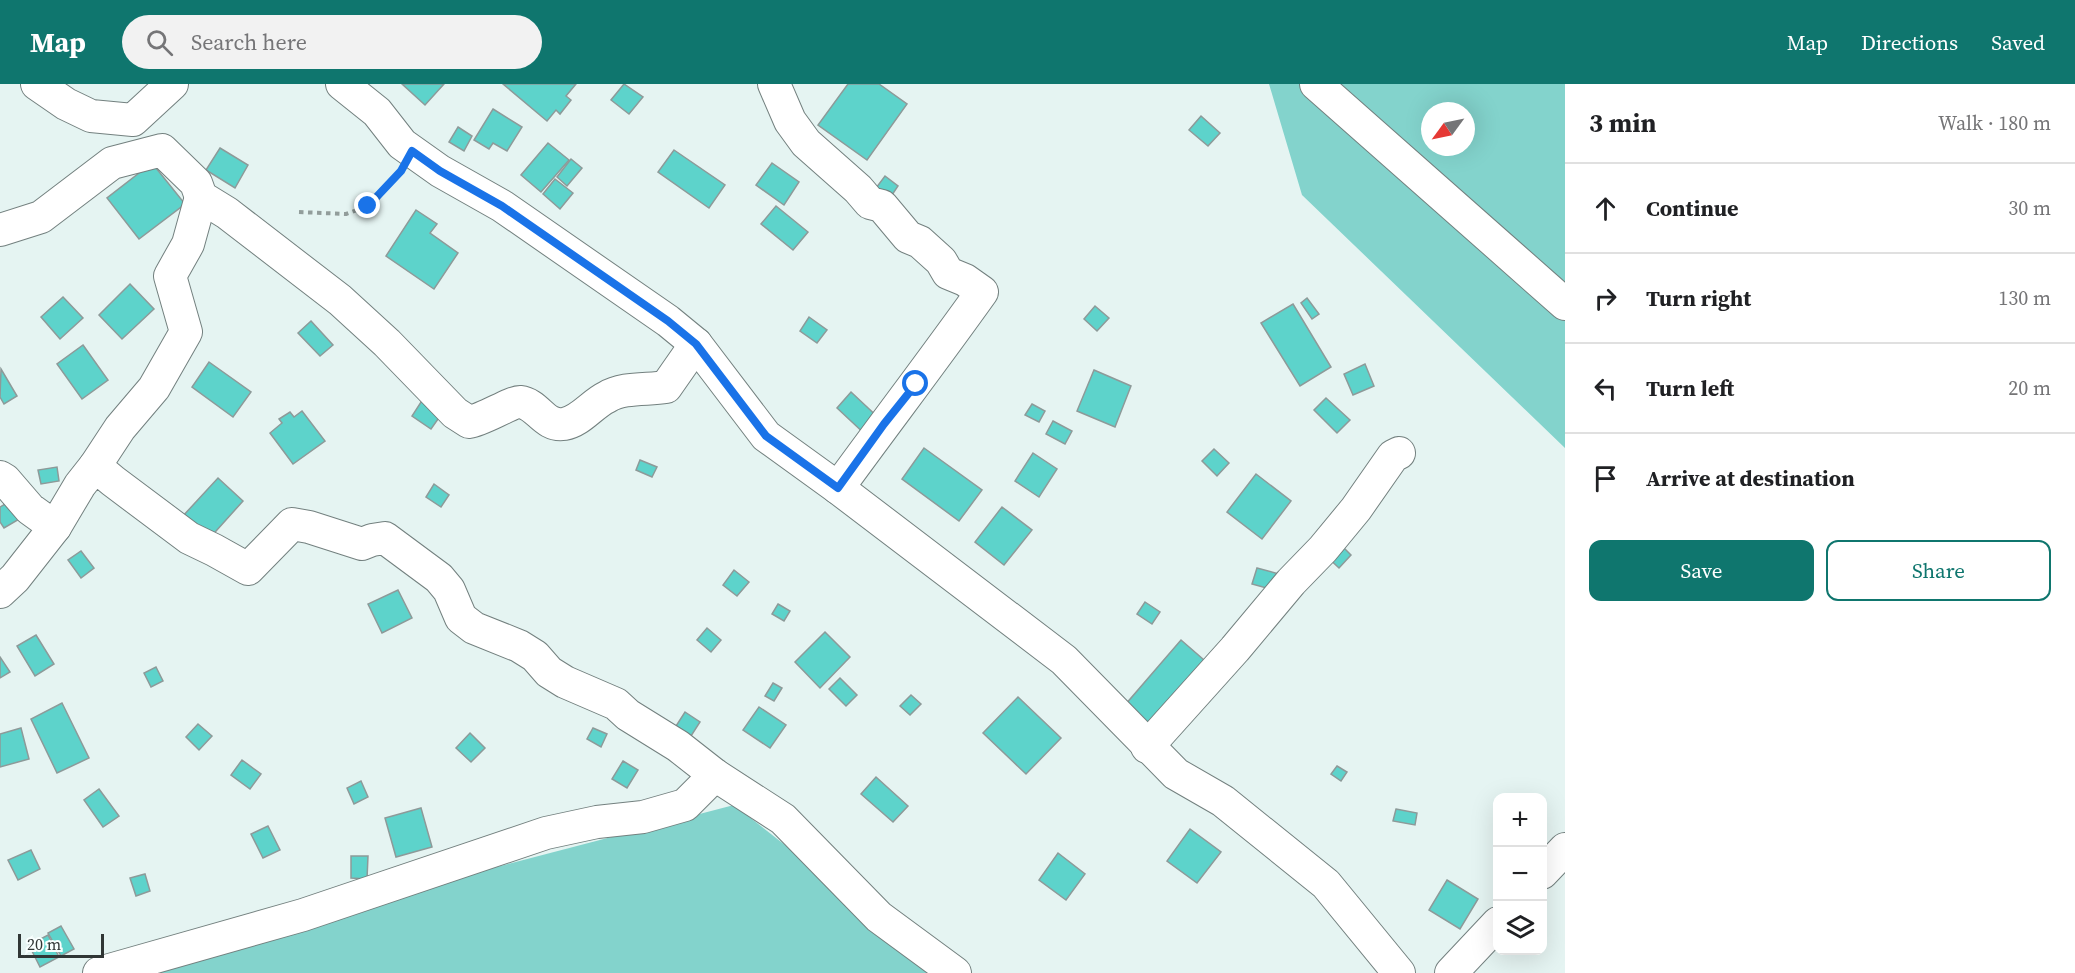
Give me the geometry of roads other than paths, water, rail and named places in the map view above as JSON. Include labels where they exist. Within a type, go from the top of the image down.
[{"type":"street","points":[[37,84],[66,104],[91,116],[133,120],[172,84]]},
{"type":"street","points":[[342,84],[377,112],[402,144],[440,171],[502,206],[668,321],[696,344],[766,436],[1064,660],[1176,774],[1223,801],[1326,884],[1399,973]]},
{"type":"street","points":[[774,84],[790,121],[806,143],[858,189],[870,203],[882,206],[908,237],[920,242],[941,261],[948,273],[965,280],[982,292],[838,488]]},
{"type":"street","points":[[1316,84],[1565,304]]},
{"type":"street","points":[[0,230],[41,217],[112,163],[162,150],[196,183],[201,197],[188,244],[170,276],[186,332],[154,388],[120,428],[80,485],[55,527],[15,578],[0,592]]},
{"type":"street","points":[[201,197],[227,213],[340,300],[387,343],[455,413],[469,422],[480,420],[518,402],[528,404],[547,421],[560,425],[571,423],[608,396],[620,392],[666,387],[696,344]]},
{"type":"street","points":[[1147,747],[1323,549],[1356,509],[1394,456],[1399,453]]},
{"type":"street","points":[[95,466],[189,538],[248,569],[292,524],[362,544],[385,538],[439,578],[449,590],[461,618],[474,628],[519,646],[535,656],[549,672],[565,682],[616,704],[628,715],[678,746],[716,775],[783,819],[879,917],[955,973]]},
{"type":"street","points":[[0,477],[30,509],[55,527]]},
{"type":"street","points":[[99,973],[303,915],[546,833],[597,822],[643,817],[685,805],[716,775]]},
{"type":"street","points":[[1547,868],[1565,849]]},
{"type":"street","points":[[1451,973],[1493,926]]}]
